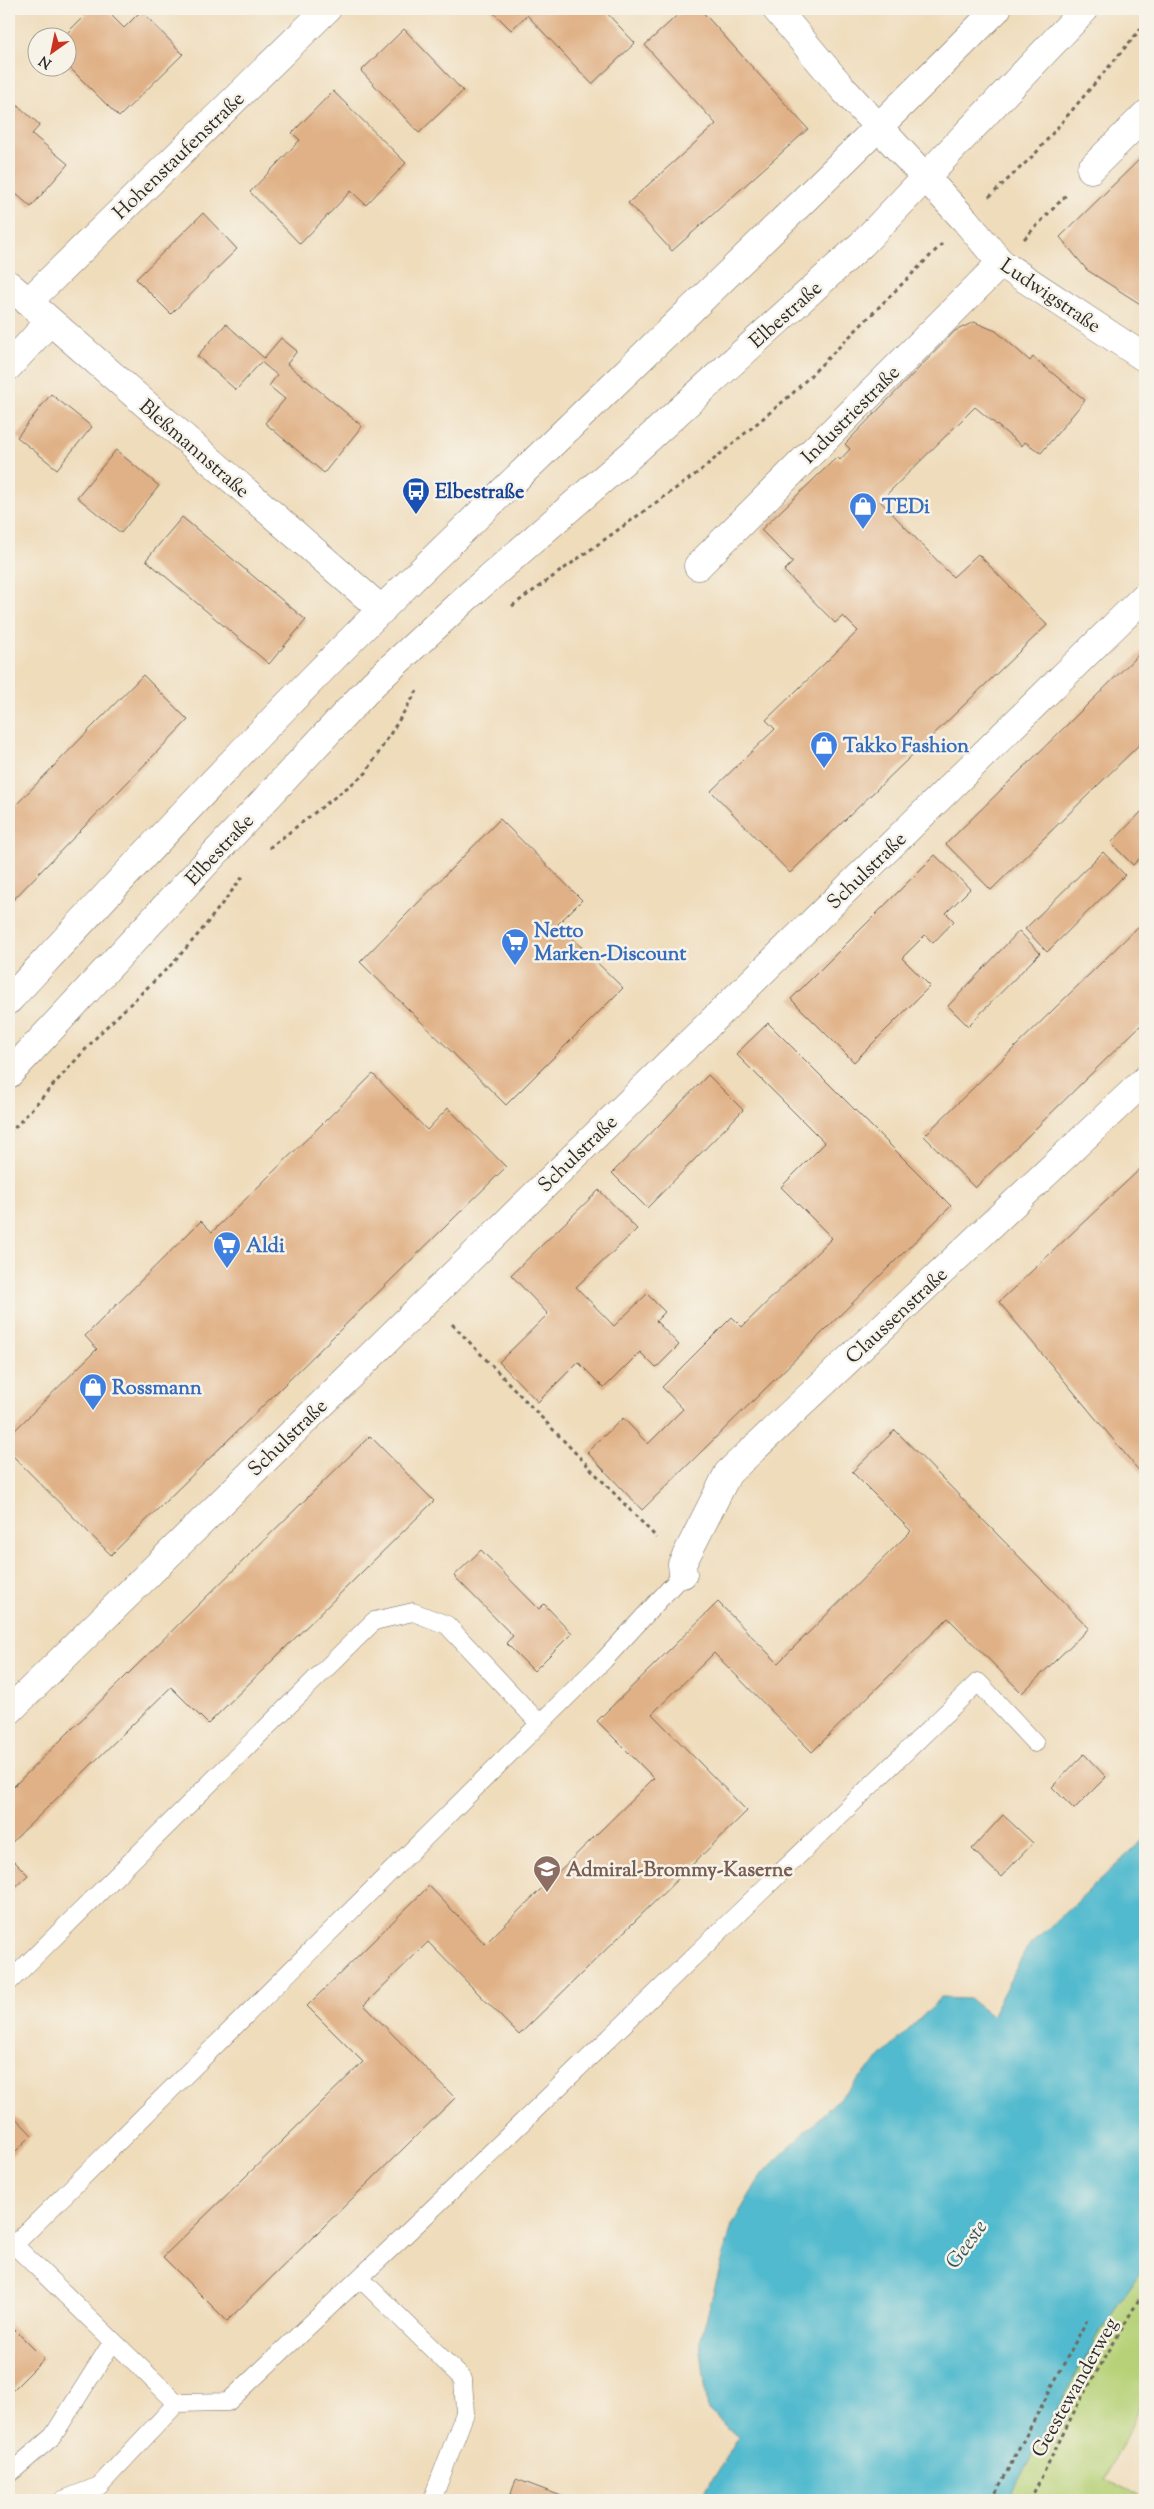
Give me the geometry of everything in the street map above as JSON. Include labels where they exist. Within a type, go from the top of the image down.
[{"type":"street","name":"Hohenstaufenstraße","points":[[18,293],[327,9]]},
{"type":"street","name":"Ludwigstraße","points":[[776,9],[878,127],[965,220],[1001,263],[1145,358]]},
{"type":"street","points":[[9,1000],[140,858],[382,610],[997,9]]},
{"type":"street","name":"Elbestraße","points":[[9,1074],[373,684],[466,598],[640,447],[862,244],[1085,9]]},
{"type":"street","points":[[1092,169],[1145,115]]},
{"type":"street","name":"Industriestraße","points":[[698,566],[1001,263]]},
{"type":"street","name":"Bleßmannstraße","points":[[18,293],[382,610]]},
{"type":"street","points":[[9,366],[50,321]]},
{"type":"street","name":"Schulstraße","points":[[9,1711],[1145,596]]},
{"type":"street","name":"Claussenstraße","points":[[683,1569],[728,1473],[1145,1080]]},
{"type":"lane","points":[[683,1569],[604,1660],[11,2243],[177,2403],[228,2402],[360,2278],[978,1682],[1035,1743]]},
{"type":"lane","points":[[9,1982],[374,1621],[413,1612],[447,1625],[539,1723]]},
{"type":"lane","points":[[360,2278],[462,2379],[465,2414],[432,2500]]},
{"type":"lane","points":[[9,2474],[52,2436],[113,2341]]},
{"type":"lane","points":[[64,2500],[99,2486],[177,2403]]},
{"type":"path","points":[[511,607],[700,472],[792,394],[965,220],[1035,154],[1145,24]]},
{"type":"path","points":[[1001,263],[1092,169]]},
{"type":"path","points":[[266,850],[366,773],[420,686]]},
{"type":"path","points":[[9,1134],[104,1030],[174,962],[201,931],[247,871]]},
{"type":"path","points":[[428,1299],[683,1569]]},
{"type":"path","name":"Geestewanderweg","points":[[1030,2500],[1078,2404],[1145,2289]]},
{"type":"path","points":[[992,2500],[1088,2320]]},
{"type":"green space","points":[[1145,2265],[1145,2397],[1105,2480],[1145,2497],[1145,2500],[1007,2500],[1105,2323]]},
{"type":"water","name":"Geeste","points":[[1145,1838],[1145,2265],[1105,2323],[1007,2500],[703,2500],[705,2492],[739,2437],[708,2410],[700,2341],[732,2225],[762,2174],[941,1998],[969,1999],[991,2016],[1027,1948]]},
{"type":"building","points":[[91,9],[105,9],[124,28],[141,11],[183,54],[119,117],[78,76],[78,28],[72,28]]},
{"type":"building","points":[[490,9],[603,9],[635,43],[592,84],[527,15],[511,30]]},
{"type":"building","points":[[684,9],[700,9],[808,129],[672,251],[628,203],[716,124],[645,45]]},
{"type":"building","points":[[404,29],[463,91],[419,133],[361,71]]},
{"type":"building","points":[[333,91],[406,163],[366,205],[351,191],[300,244],[250,192],[300,140],[292,133]]},
{"type":"building","points":[[9,98],[40,125],[32,134],[68,164],[31,207],[9,188]]},
{"type":"building","points":[[1145,154],[1145,231],[1140,236],[1145,240],[1145,307],[1087,270],[1060,237]]},
{"type":"building","points":[[203,213],[237,249],[171,314],[136,279]]},
{"type":"building","points":[[974,322],[996,331],[1030,361],[1033,357],[1085,400],[1041,453],[1025,442],[1022,446],[975,407],[880,501],[953,577],[978,554],[1047,625],[790,873],[711,791],[775,729],[766,720],[858,631],[843,616],[835,623],[784,571],[793,562],[761,530],[837,457],[840,460],[850,449],[845,444],[955,331]]},
{"type":"building","points":[[226,324],[264,358],[281,338],[297,351],[287,364],[362,426],[324,473],[265,423],[285,399],[269,386],[277,375],[261,362],[236,390],[197,356]]},
{"type":"building","points":[[51,394],[92,427],[57,469],[17,437]]},
{"type":"building","points":[[116,450],[159,486],[121,533],[77,497]]},
{"type":"building","points":[[182,517],[306,620],[269,664],[146,560]]},
{"type":"building","points":[[1145,648],[1145,739],[991,890],[946,844]]},
{"type":"building","points":[[143,675],[188,720],[9,904],[9,812]]},
{"type":"building","points":[[1145,808],[1145,853],[1133,865],[1111,843]]},
{"type":"building","points":[[500,819],[582,900],[558,924],[623,988],[506,1105],[360,962]]},
{"type":"building","points":[[1103,852],[1125,875],[1047,952],[1025,929]]},
{"type":"building","points":[[935,855],[970,889],[946,913],[954,921],[933,943],[925,935],[902,958],[930,986],[854,1062],[791,999]]},
{"type":"building","points":[[1145,920],[1145,1021],[975,1188],[924,1136]]},
{"type":"building","points":[[1019,931],[1040,953],[968,1026],[948,1006]]},
{"type":"building","points":[[768,1023],[951,1206],[642,1510],[587,1452],[623,1418],[648,1444],[683,1409],[662,1387],[732,1317],[742,1327],[832,1238],[781,1187],[825,1143],[736,1054]]},
{"type":"building","points":[[373,1074],[427,1130],[448,1108],[506,1167],[111,1555],[9,1452],[9,1436],[97,1349],[85,1336],[201,1221],[212,1232]]},
{"type":"building","points":[[708,1075],[743,1110],[647,1208],[612,1173]]},
{"type":"building","points":[[1140,1169],[1145,1175],[1145,1478],[999,1302]]},
{"type":"building","points":[[599,1190],[637,1229],[576,1287],[614,1326],[647,1294],[665,1312],[656,1321],[679,1345],[656,1368],[640,1352],[604,1388],[578,1362],[538,1402],[499,1362],[548,1314],[511,1275]]},
{"type":"building","points":[[895,1430],[1089,1628],[1022,1693],[948,1618],[812,1752],[714,1653],[652,1714],[747,1811],[519,2035],[428,1942],[364,2005],[455,2098],[227,2321],[163,2257],[363,2062],[307,2006],[429,1886],[485,1944],[654,1778],[597,1721],[718,1602],[778,1663],[911,1531],[852,1472]]},
{"type":"building","points":[[370,1436],[434,1501],[208,1724],[171,1687],[9,1845],[9,1791]]},
{"type":"building","points":[[481,1550],[539,1609],[544,1604],[572,1633],[534,1671],[506,1643],[513,1636],[454,1576]]},
{"type":"building","points":[[1084,1754],[1106,1777],[1074,1809],[1052,1787]]},
{"type":"building","points":[[1003,1815],[1033,1843],[1001,1877],[972,1849]]},
{"type":"building","points":[[9,1856],[28,1875],[9,1893]]},
{"type":"building","points":[[9,2111],[32,2135],[9,2158]]},
{"type":"building","points":[[9,2324],[44,2359],[9,2394]]},
{"type":"building","points":[[516,2479],[572,2500],[509,2500]]},
{"type":"place","name":"Elbestraße","points":[[416,515]]},
{"type":"place","name":"TEDi","points":[[863,530]]},
{"type":"place","name":"Takko Fashion","points":[[824,769]]},
{"type":"place","name":"Netto Marken-Discount","points":[[515,966]]},
{"type":"place","name":"Aldi","points":[[227,1269]]},
{"type":"place","name":"Rossmann","points":[[93,1411]]},
{"type":"place","name":"Admiral-Brommy-Kaserne","points":[[547,1893]]}]
